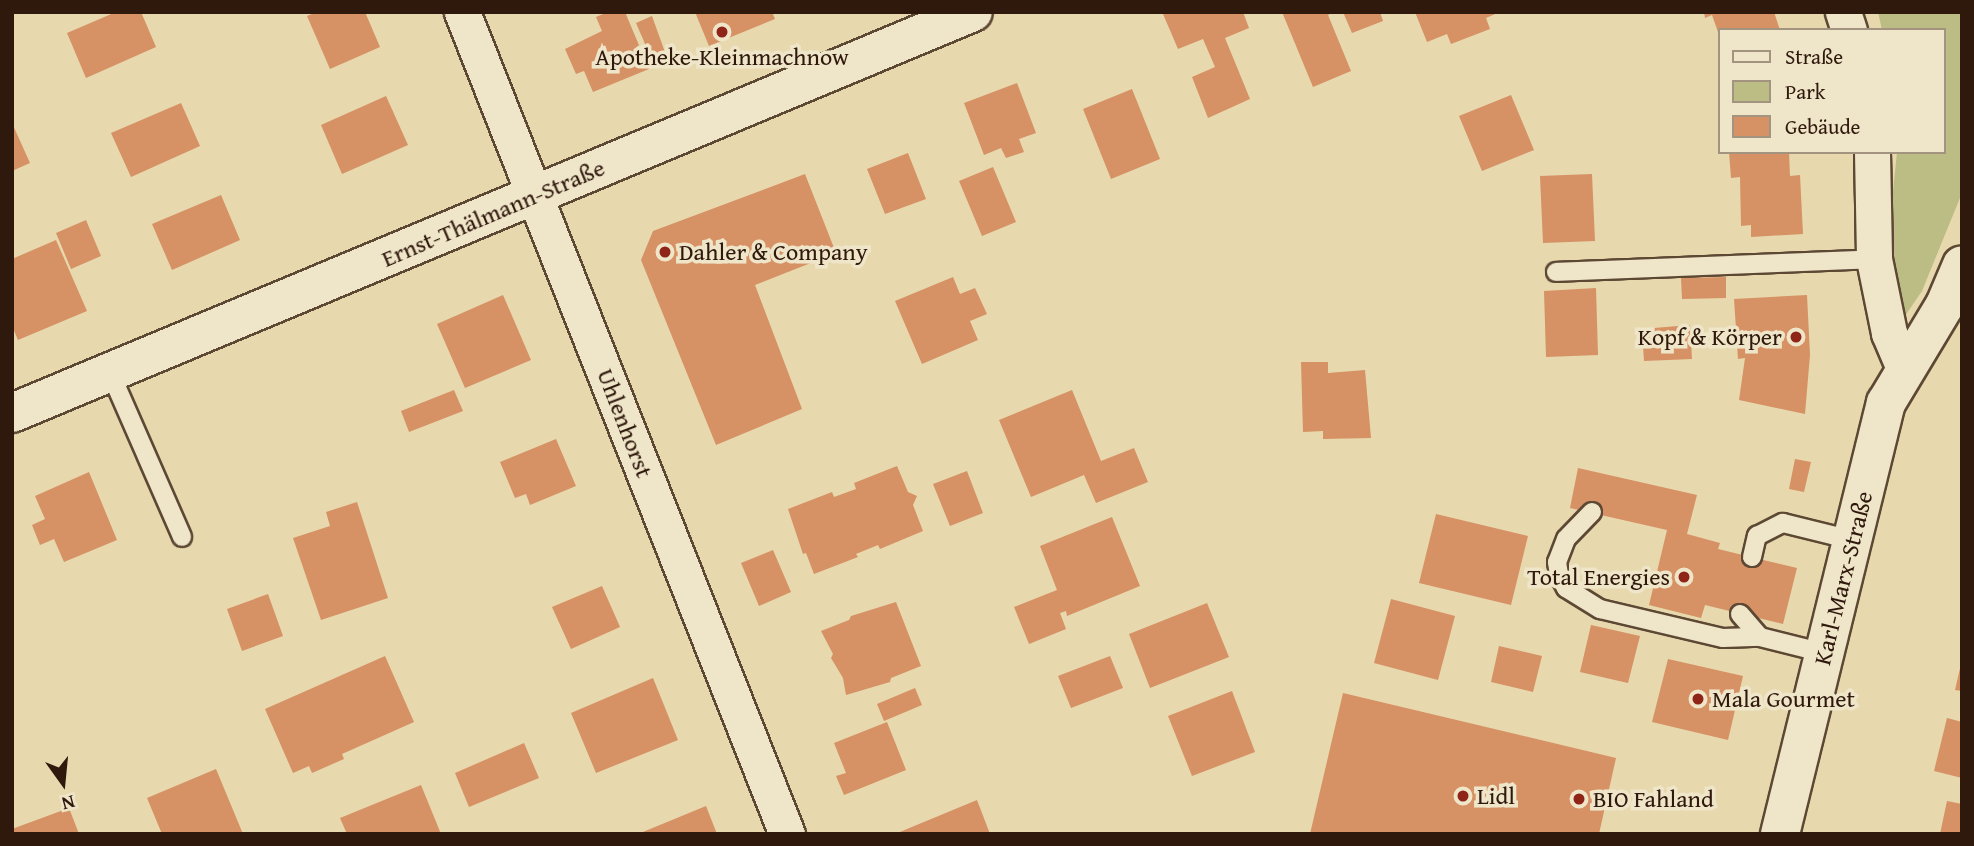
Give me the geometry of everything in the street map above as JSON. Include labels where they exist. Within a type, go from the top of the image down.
[{"type":"street","name":"Uhlenhorst","points":[[462,12],[787,834]]},
{"type":"street","name":"Ernst-Thälmann-Straße","points":[[12,413],[973,12]]},
{"type":"street","points":[[1872,154],[1874,258],[1889,333],[1904,369]]},
{"type":"street","name":"Karl-Marx-Straße","points":[[1780,834],[1885,403],[1945,305],[1962,265]]},
{"type":"lane","points":[[1556,272],[1874,258]]},
{"type":"lane","points":[[110,372],[182,537]]},
{"type":"lane","points":[[1592,512],[1566,538],[1557,562],[1559,575],[1566,588],[1601,609],[1723,638],[1760,636],[1824,653]]},
{"type":"lane","points":[[1752,557],[1758,536],[1783,523],[1852,540]]},
{"type":"lane","points":[[1740,614],[1760,636]]},
{"type":"green space","points":[[1878,12],[1962,12],[1962,193],[1922,291],[1905,316],[1896,312],[1887,251],[1897,154],[1946,154],[1946,28],[1882,28]]},
{"type":"building","points":[[116,12],[141,12],[156,47],[86,78],[67,33]]},
{"type":"building","points":[[317,12],[365,12],[380,47],[330,69],[307,16]]},
{"type":"building","points":[[608,12],[625,12],[649,69],[593,92],[584,71],[576,74],[565,49],[602,31],[596,17]]},
{"type":"building","name":"Apotheke-Kleinmachnow","points":[[695,12],[772,12],[775,19],[709,46]]},
{"type":"building","points":[[1243,12],[1249,28],[1225,38],[1250,99],[1208,118],[1192,77],[1215,67],[1203,39],[1178,49],[1163,14]]},
{"type":"building","points":[[1282,12],[1333,12],[1328,15],[1351,71],[1313,87]]},
{"type":"building","points":[[1343,12],[1380,12],[1383,21],[1352,33]]},
{"type":"building","points":[[1415,12],[1500,12],[1486,18],[1490,29],[1451,44],[1447,34],[1427,42]]},
{"type":"building","points":[[1704,12],[1774,12],[1779,28],[1718,28],[1718,32],[1712,15],[1705,18]]},
{"type":"building","points":[[652,16],[666,55],[652,60],[636,23]]},
{"type":"building","points":[[1017,83],[1036,133],[1019,139],[1024,152],[1006,158],[1001,148],[984,155],[964,103]]},
{"type":"building","points":[[1132,89],[1160,159],[1111,179],[1083,109]]},
{"type":"building","points":[[1511,95],[1534,150],[1482,171],[1459,116]]},
{"type":"building","points":[[386,96],[408,145],[342,174],[321,125]]},
{"type":"building","points":[[181,103],[200,146],[131,177],[111,133]]},
{"type":"building","points":[[12,123],[30,163],[12,171]]},
{"type":"building","points":[[908,153],[926,199],[885,214],[867,169]]},
{"type":"building","points":[[1729,154],[1789,154],[1790,176],[1800,175],[1803,234],[1751,237],[1751,225],[1741,226],[1740,177],[1731,178]]},
{"type":"building","points":[[993,167],[1016,222],[982,236],[959,181]]},
{"type":"building","points":[[805,174],[836,253],[755,285],[802,409],[716,445],[641,260],[653,231]]},
{"type":"building","points":[[1592,174],[1595,241],[1543,243],[1540,176]]},
{"type":"building","points":[[221,195],[240,240],[172,270],[152,224]]},
{"type":"building","points":[[86,220],[101,256],[71,269],[56,233]]},
{"type":"building","points":[[56,240],[87,311],[18,340],[12,326],[12,259]]},
{"type":"building","points":[[953,277],[960,294],[975,288],[987,314],[970,321],[978,340],[922,364],[895,301]]},
{"type":"building","points":[[1726,277],[1726,298],[1682,299],[1681,278]]},
{"type":"building","points":[[1596,288],[1598,355],[1546,357],[1544,291]]},
{"type":"building","points":[[503,295],[531,360],[465,388],[437,324]]},
{"type":"building","points":[[1807,295],[1810,355],[1805,414],[1739,400],[1745,358],[1738,359],[1734,299]]},
{"type":"building","points":[[1690,325],[1692,359],[1644,361],[1642,329]]},
{"type":"building","points":[[1301,362],[1328,362],[1328,373],[1365,370],[1371,438],[1323,439],[1323,431],[1303,432]]},
{"type":"building","points":[[454,390],[463,411],[409,432],[401,411]]},
{"type":"building","points":[[1072,390],[1101,461],[1134,448],[1148,482],[1096,503],[1084,475],[1031,497],[999,420]]},
{"type":"building","points":[[556,439],[576,486],[530,505],[526,494],[515,498],[500,462]]},
{"type":"building","points":[[1795,459],[1811,462],[1804,492],[1789,489]]},
{"type":"building","points":[[897,466],[908,492],[917,496],[913,505],[923,531],[880,549],[878,545],[856,554],[858,557],[814,574],[806,553],[803,554],[788,509],[832,492],[834,497],[856,489],[854,483]]},
{"type":"building","points":[[1578,468],[1697,495],[1687,534],[1720,543],[1718,549],[1797,568],[1783,624],[1705,605],[1701,618],[1649,605],[1667,530],[1570,508]]},
{"type":"building","points":[[967,471],[983,513],[950,526],[933,484]]},
{"type":"building","points":[[89,472],[117,540],[64,562],[54,539],[40,545],[32,525],[45,519],[35,496]]},
{"type":"building","points":[[357,502],[388,598],[321,620],[293,538],[330,526],[326,512]]},
{"type":"building","points":[[1436,514],[1528,536],[1511,605],[1419,583]]},
{"type":"building","points":[[1112,517],[1140,586],[1067,616],[1066,611],[1060,613],[1066,629],[1029,644],[1014,607],[1057,590],[1040,546]]},
{"type":"building","points":[[773,550],[791,592],[759,606],[741,563]]},
{"type":"building","points":[[602,586],[620,627],[571,649],[552,607]]},
{"type":"building","points":[[268,594],[283,636],[242,651],[227,609]]},
{"type":"building","points":[[1391,599],[1455,616],[1438,680],[1374,663]]},
{"type":"building","points":[[896,602],[921,666],[891,678],[890,682],[846,695],[843,678],[831,658],[833,654],[821,631],[849,620],[851,616]]},
{"type":"building","points":[[1207,603],[1229,657],[1150,688],[1129,634]]},
{"type":"building","points":[[1591,625],[1640,636],[1628,683],[1580,672]]},
{"type":"building","points":[[1499,646],[1542,656],[1533,692],[1491,682]]},
{"type":"building","points":[[385,656],[414,722],[342,754],[344,759],[312,773],[309,766],[293,773],[265,709]]},
{"type":"building","points":[[1110,656],[1123,688],[1071,708],[1058,676]]},
{"type":"building","name":"Mala Gourmet","points":[[1668,659],[1743,676],[1728,740],[1652,722]]},
{"type":"building","points":[[1962,664],[1962,691],[1955,690]]},
{"type":"building","points":[[653,678],[678,740],[596,773],[571,713]]},
{"type":"building","points":[[915,688],[922,705],[884,721],[877,704]]},
{"type":"building","points":[[1232,691],[1255,752],[1192,776],[1168,716]]},
{"type":"building","name":"Lidl","points":[[1343,693],[1616,758],[1599,834],[1310,834]]},
{"type":"building","points":[[1947,718],[1962,722],[1962,778],[1934,771]]},
{"type":"building","points":[[887,722],[906,770],[844,795],[836,776],[846,773],[834,743]]},
{"type":"building","points":[[524,743],[539,778],[469,807],[455,773]]},
{"type":"building","points":[[216,769],[243,834],[162,834],[147,798]]},
{"type":"building","points":[[421,785],[441,834],[347,834],[340,818]]},
{"type":"building","points":[[977,800],[990,834],[895,834]]},
{"type":"building","points":[[1947,801],[1962,804],[1962,834],[1940,834]]},
{"type":"building","points":[[706,806],[717,834],[638,834]]},
{"type":"building","points":[[69,808],[79,834],[12,834],[12,829]]},
{"type":"place","name":"Apotheke-Kleinmachnow","points":[[722,32]]},
{"type":"place","name":"Dahler & Company","points":[[665,252]]},
{"type":"place","name":"Kopf & Körper","points":[[1796,337]]},
{"type":"place","name":"Total Energies","points":[[1684,577]]},
{"type":"place","name":"Mala Gourmet","points":[[1698,699]]},
{"type":"place","name":"Lidl","points":[[1463,796]]},
{"type":"place","name":"BIO Fahland","points":[[1579,799]]}]
